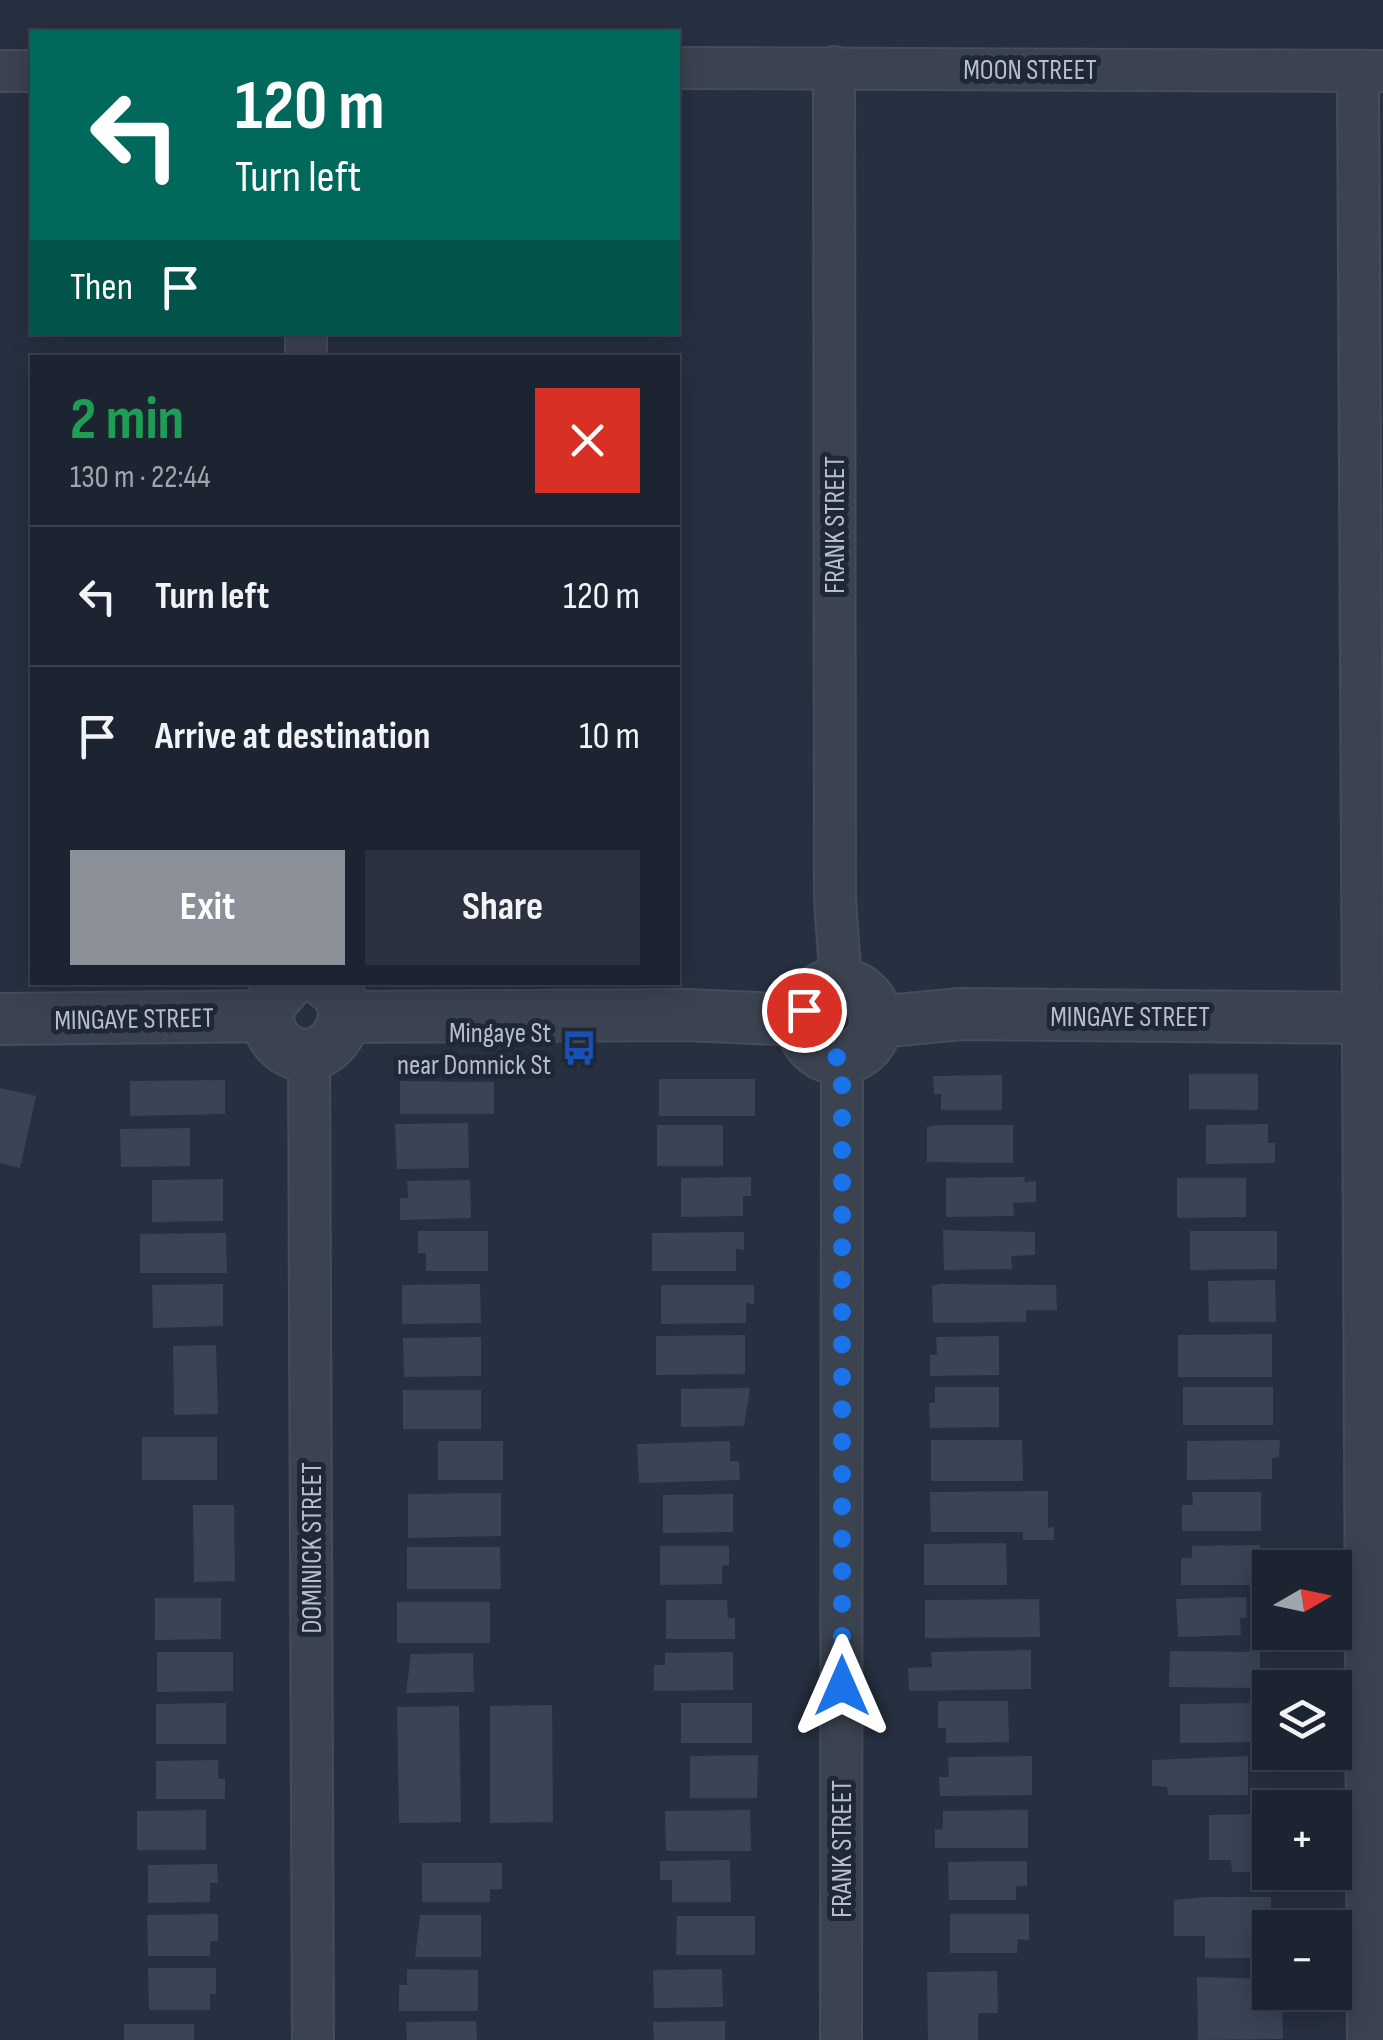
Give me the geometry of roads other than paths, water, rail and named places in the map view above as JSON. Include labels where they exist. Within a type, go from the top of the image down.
[{"type":"street","name":"FRANK STREET","points":[[834,67],[835,900],[841,983]]},
{"type":"street","name":"MOON STREET","points":[[680,68],[1370,71]]},
{"type":"street","points":[[0,71],[30,71]]},
{"type":"street","points":[[1368,2040],[1374,1018],[1370,71]]},
{"type":"street","points":[[841,983],[867,995],[876,1022],[866,1047],[842,1058],[829,1057],[810,1043],[802,1020],[814,993],[841,983]]},
{"type":"street","points":[[278,999],[280,1045],[310,1055],[332,1046],[334,1000],[802,1020]]},
{"type":"street","name":"MINGAYE STREET","points":[[0,1019],[278,999]]},
{"type":"street","name":"MINGAYE STREET","points":[[876,1022],[961,1014],[1374,1018]]},
{"type":"street","name":"DOMINICK STREET","points":[[310,1055],[313,2040]]},
{"type":"street","name":"FRANK STREET","points":[[842,1058],[842,2040]]},
{"type":"place","name":"Mingaye St near Domnick St","points":[[579,1048]]}]
